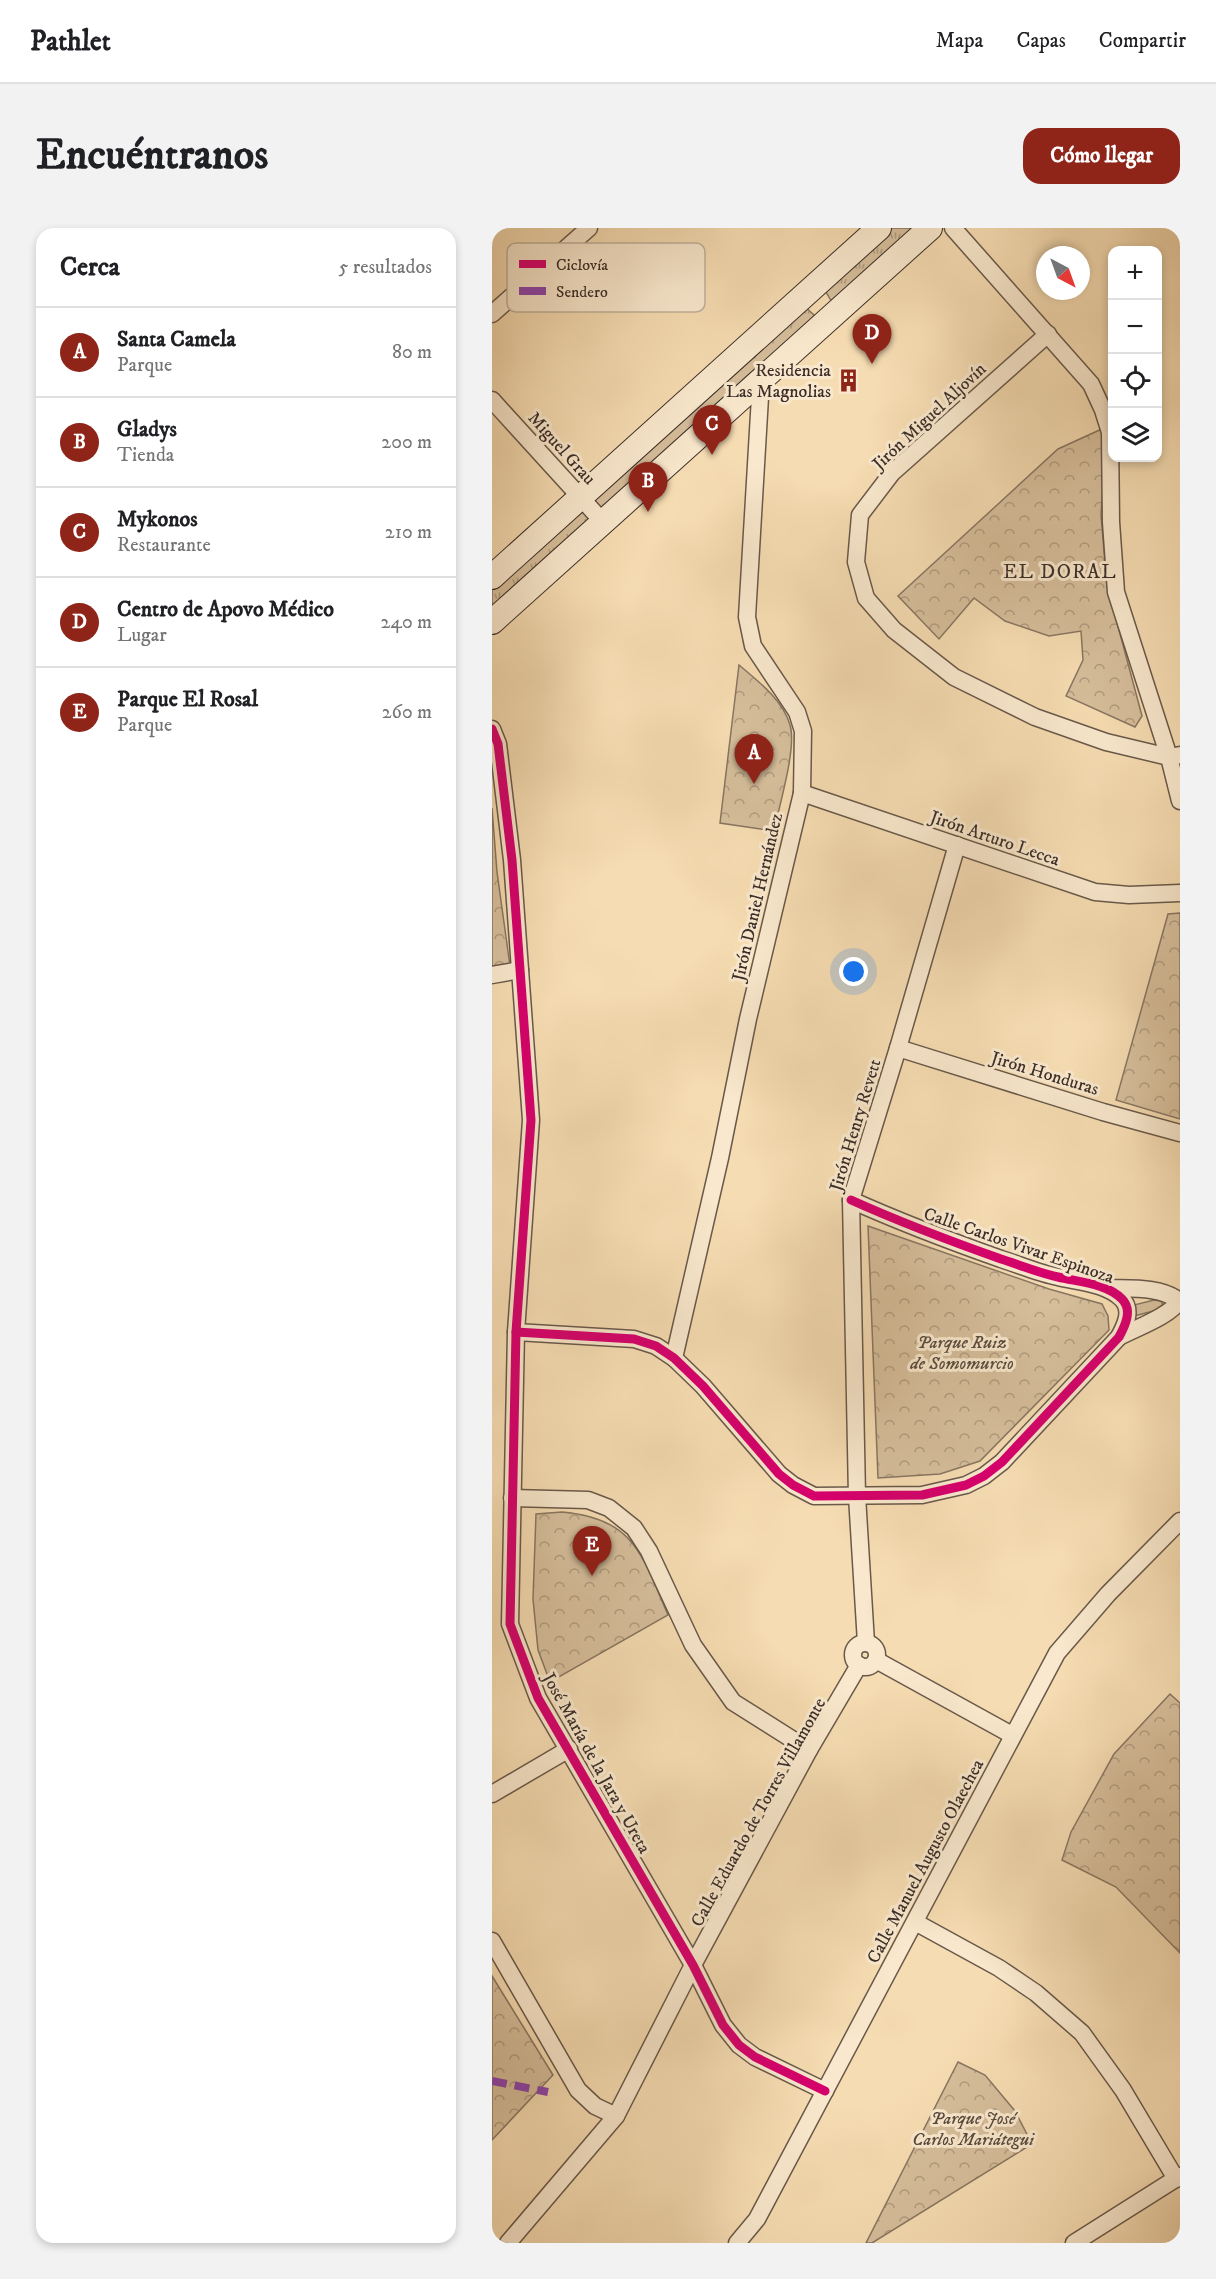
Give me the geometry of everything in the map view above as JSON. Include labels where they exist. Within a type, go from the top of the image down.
[{"type":"main road","points":[[492,577],[879,228]]},
{"type":"main road","points":[[492,622],[930,228]]},
{"type":"main road","points":[[809,290],[833,316]]},
{"type":"street","points":[[953,228],[1091,384],[1103,410],[1110,432],[1111,522],[1116,592],[1156,721],[1174,756],[1180,801]]},
{"type":"street","points":[[567,243],[580,231]]},
{"type":"street","points":[[492,314],[507,300]]},
{"type":"street","name":"Jirón Miguel Aljovín","points":[[1048,334],[892,473],[860,515],[856,562],[866,598],[894,630],[954,677],[1035,717],[1121,746],[1174,756]]},
{"type":"street","name":"Jirón Daniel Hernández","points":[[674,1358],[720,1158],[751,1008],[802,793],[804,731],[797,712],[753,646],[747,617],[761,380]]},
{"type":"street","name":"Miguel Grau","points":[[492,400],[603,522]]},
{"type":"street","points":[[1121,746],[1143,739],[1156,721]]},
{"type":"street","name":"José María de la Jara y Ureta","points":[[492,729],[498,744],[512,860],[531,1120],[516,1332],[510,1624],[538,1698],[693,1965],[723,2025],[739,2045],[755,2056],[825,2091]]},
{"type":"street","name":"Jirón Arturo Lecca","points":[[802,793],[1095,892],[1129,895],[1180,893]]},
{"type":"street","name":"Jirón Henry Revett","points":[[866,1643],[857,1496],[850,1200],[898,1048],[957,845]]},
{"type":"street","points":[[492,975],[520,970]]},
{"type":"street","name":"Jirón Honduras","points":[[898,1048],[1180,1134]]},
{"type":"street","name":"Calle Carlos Vivar Espinoza","points":[[850,1200],[915,1228],[985,1253],[1051,1275],[1106,1288],[1124,1300],[1127,1309],[1128,1321],[1119,1337]]},
{"type":"street","points":[[516,1332],[634,1339],[656,1346],[674,1358],[703,1386],[778,1474],[814,1496],[922,1495],[966,1485],[984,1476],[1002,1462],[1119,1337],[1169,1311],[1179,1301],[1173,1296],[1159,1292],[1106,1288]]},
{"type":"street","points":[[512,1498],[588,1500],[609,1508],[634,1528],[649,1551],[693,1645],[733,1702],[809,1750]]},
{"type":"street","name":"Calle Manuel Augusto Olaechea","points":[[737,2243],[757,2219],[1057,1653],[1108,1594],[1178,1527]]},
{"type":"street","points":[[866,1643],[875,1649],[876,1660],[870,1665],[859,1665],[854,1660],[853,1653],[859,1644],[866,1643]]},
{"type":"street","points":[[876,1660],[1012,1735]]},
{"type":"street","name":"Calle Eduardo de Torres Villamonte","points":[[508,2243],[616,2116],[693,1965],[809,1750],[859,1665]]},
{"type":"street","points":[[492,1794],[569,1749]]},
{"type":"street","points":[[915,1922],[999,1968],[1036,1993],[1082,2033],[1124,2090],[1178,2178],[1074,2243]]},
{"type":"street","points":[[495,1952],[578,2090],[595,2106],[616,2116]]},
{"type":"green space","points":[[892,228],[920,228],[836,303],[830,299],[826,292],[828,286]]},
{"type":"green space","points":[[805,307],[814,315],[816,323],[604,512],[592,500]]},
{"type":"green space","points":[[1104,428],[1105,453],[1101,515],[1107,585],[1142,716],[1135,727],[1066,696],[1083,660],[1081,631],[1049,636],[1005,621],[974,598],[939,639],[898,596],[1058,449]]},
{"type":"green space","points":[[584,512],[592,523],[492,610],[492,589],[578,513]]},
{"type":"green space","points":[[739,665],[776,699],[790,725],[792,735],[789,762],[774,831],[720,823]]},
{"type":"green space","points":[[492,808],[497,872],[510,966],[492,969]]},
{"type":"green space","points":[[1180,913],[1180,1119],[1116,1100],[1168,914]]},
{"type":"green space","name":"Parque Ruiz de Somomurcio","points":[[868,1226],[1049,1289],[1102,1304],[1108,1316],[1109,1330],[980,1461],[940,1474],[878,1478]]},
{"type":"green space","points":[[1154,1300],[1161,1301],[1163,1305],[1161,1309],[1134,1316],[1134,1305]]},
{"type":"green space","points":[[562,1512],[606,1522],[621,1532],[642,1558],[668,1615],[550,1682],[538,1650],[533,1599],[536,1514]]},
{"type":"green space","points":[[1170,1694],[1180,1703],[1180,1953],[1116,1887],[1062,1860],[1071,1832],[1114,1754]]},
{"type":"green space","points":[[492,1976],[553,2075],[492,2140]]},
{"type":"green space","name":"Parque José Carlos Mariátegui","points":[[958,2062],[985,2075],[1015,2111],[1032,2144],[872,2243],[866,2243]]},
{"type":"marked path","points":[[492,2081],[548,2092]]},
{"type":"cycle path","points":[[492,729],[498,744],[512,860],[531,1120],[516,1332],[510,1624],[538,1698],[693,1965],[723,2025],[739,2045],[755,2057],[825,2091]]},
{"type":"cycle path","points":[[516,1332],[634,1339],[656,1346],[674,1358],[703,1386],[779,1474],[793,1485],[814,1496],[922,1495],[966,1485],[984,1476],[1002,1462],[1119,1337],[1127,1318],[1125,1303],[1116,1294],[1100,1286],[1051,1275],[1001,1259],[851,1200]]},
{"type":"place","name":"Centro de Apovo Médico","points":[[872,364]]},
{"type":"place","name":"Residencia Las Magnolias","points":[[849,380]]},
{"type":"place","name":"Mykonos","points":[[712,455]]},
{"type":"place","name":"Gladys","points":[[648,512]]},
{"type":"place","name":"Santa Camela","points":[[754,784]]},
{"type":"place","name":"Parque El Rosal","points":[[592,1576]]},
{"type":"district","name":"EL DORAL","points":[[1060,571]]}]
